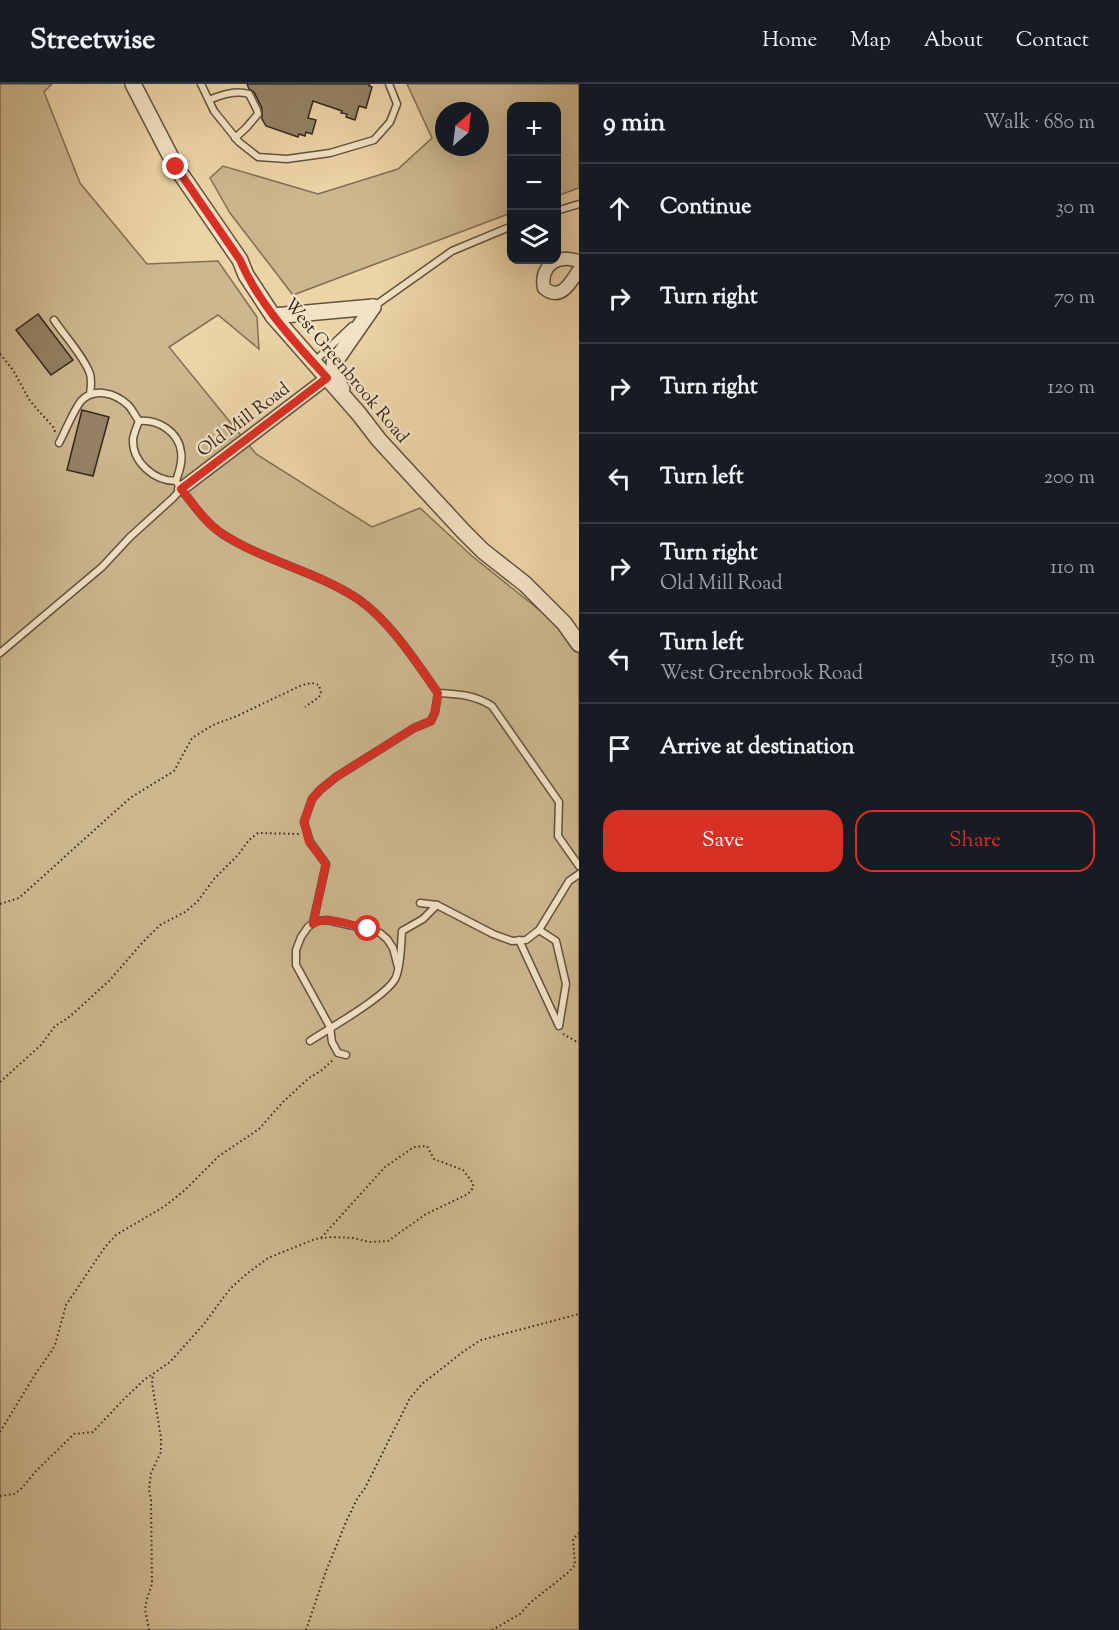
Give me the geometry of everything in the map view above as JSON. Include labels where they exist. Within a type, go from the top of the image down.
[{"type":"street","name":"West Greenbrook Road","points":[[134,84],[176,167],[240,260],[246,275],[273,316],[379,440],[463,531],[525,584],[564,624],[579,644]]},
{"type":"street","points":[[579,261],[563,258],[552,263],[546,269],[542,279],[544,288],[556,294],[563,291],[579,270]]},
{"type":"street","points":[[273,316],[372,307]]},
{"type":"street","points":[[359,414],[337,382],[334,363],[372,307]]},
{"type":"street","name":"Old Mill Road","points":[[178,485],[327,378]]},
{"type":"lane","points":[[201,84],[214,111],[238,142],[258,157],[287,159],[330,153],[374,140],[390,122],[397,104],[389,84]]},
{"type":"lane","points":[[209,100],[223,94],[243,92],[249,94],[258,114],[235,138]]},
{"type":"lane","points":[[561,209],[579,204]]},
{"type":"lane","points":[[313,362],[372,307],[452,250],[507,228]]},
{"type":"lane","points":[[54,320],[90,373],[92,382],[90,394]]},
{"type":"lane","points":[[59,444],[80,402],[90,394],[102,392],[116,397],[128,406],[139,421]]},
{"type":"lane","points":[[0,653],[102,567],[130,537],[173,498],[178,485],[182,454],[178,439],[159,424],[147,420],[139,421]]},
{"type":"lane","points":[[139,421],[133,439],[135,454],[143,468],[178,485],[203,517],[220,532],[243,545],[326,581],[359,600],[390,628],[438,693],[431,721],[405,734],[336,777],[312,799],[304,822],[309,842],[326,864],[313,924]]},
{"type":"lane","points":[[438,693],[464,694],[482,699],[492,706],[559,802],[558,836],[579,866]]},
{"type":"lane","points":[[420,903],[437,905],[493,934],[513,941],[526,940],[539,930],[569,881],[579,874]]},
{"type":"lane","points":[[309,1041],[380,995],[392,984],[396,978],[402,931],[423,919],[437,905]]},
{"type":"lane","points":[[346,1055],[338,1053],[332,1042],[330,1027],[296,965],[296,950],[301,937],[316,921],[327,920],[368,929],[380,933],[387,939],[393,948],[398,967]]},
{"type":"lane","points":[[519,940],[559,1026],[566,984],[556,941],[539,930]]},
{"type":"path","points":[[0,354],[13,370],[30,401],[54,428],[59,444]]},
{"type":"path","points":[[0,904],[19,898],[130,798],[174,771],[192,738],[213,724],[237,716],[302,685],[312,683],[319,685],[321,693],[319,697],[305,707]]},
{"type":"path","points":[[0,1082],[41,1045],[55,1026],[68,1018],[109,981],[160,925],[185,912],[197,902],[249,840],[258,833],[308,835]]},
{"type":"path","points":[[561,1032],[579,1043]]},
{"type":"path","points":[[0,1432],[55,1345],[66,1305],[105,1247],[116,1235],[165,1206],[185,1190],[219,1156],[259,1129],[283,1102],[309,1078],[322,1071],[338,1053]]},
{"type":"path","points":[[0,1496],[14,1494],[20,1490],[74,1434],[93,1432],[144,1380],[170,1362],[204,1324],[223,1298],[244,1276],[268,1258],[320,1239],[332,1237],[369,1242],[388,1241],[426,1214],[468,1194],[473,1183],[462,1170],[435,1159],[427,1146],[414,1147],[385,1167],[320,1239]]},
{"type":"path","points":[[306,1630],[326,1571],[357,1499],[365,1488],[410,1398],[422,1384],[481,1340],[579,1314]]},
{"type":"path","points":[[149,1630],[145,1609],[152,1584],[149,1490],[151,1473],[161,1452],[161,1438],[152,1383],[153,1374]]},
{"type":"path","points":[[492,1630],[520,1614],[531,1602],[569,1572],[575,1565],[573,1539],[579,1533]]},
{"type":"shaded area","points":[[0,84],[52,84],[44,92],[80,183],[147,264],[218,261],[257,317],[259,349],[218,315],[169,347],[256,454],[372,527],[420,508],[472,556],[568,633],[579,652],[579,1630],[0,1630]]},
{"type":"shaded area","points":[[407,84],[579,84],[579,188],[561,195],[561,102],[507,102],[507,215],[293,295],[230,213],[210,178],[223,166],[318,194],[398,169],[432,138]]},
{"type":"building","points":[[247,84],[370,84],[369,86],[372,87],[366,108],[359,106],[355,120],[346,117],[347,114],[341,113],[342,111],[313,101],[308,118],[316,120],[312,134],[306,132],[305,136],[299,134],[298,137],[266,126],[262,119],[262,108]]},
{"type":"building","points":[[38,314],[73,360],[51,375],[16,330]]},
{"type":"building","points":[[82,410],[109,417],[93,476],[67,470]]},
{"type":"route","points":[[176,167],[240,260],[246,275],[273,316],[327,378],[181,489],[203,517],[220,532],[243,545],[326,581],[359,600],[390,628],[438,693],[431,721],[414,728],[336,777],[312,799],[304,822],[309,842],[326,864],[313,924],[316,921],[327,920],[368,929]]}]
